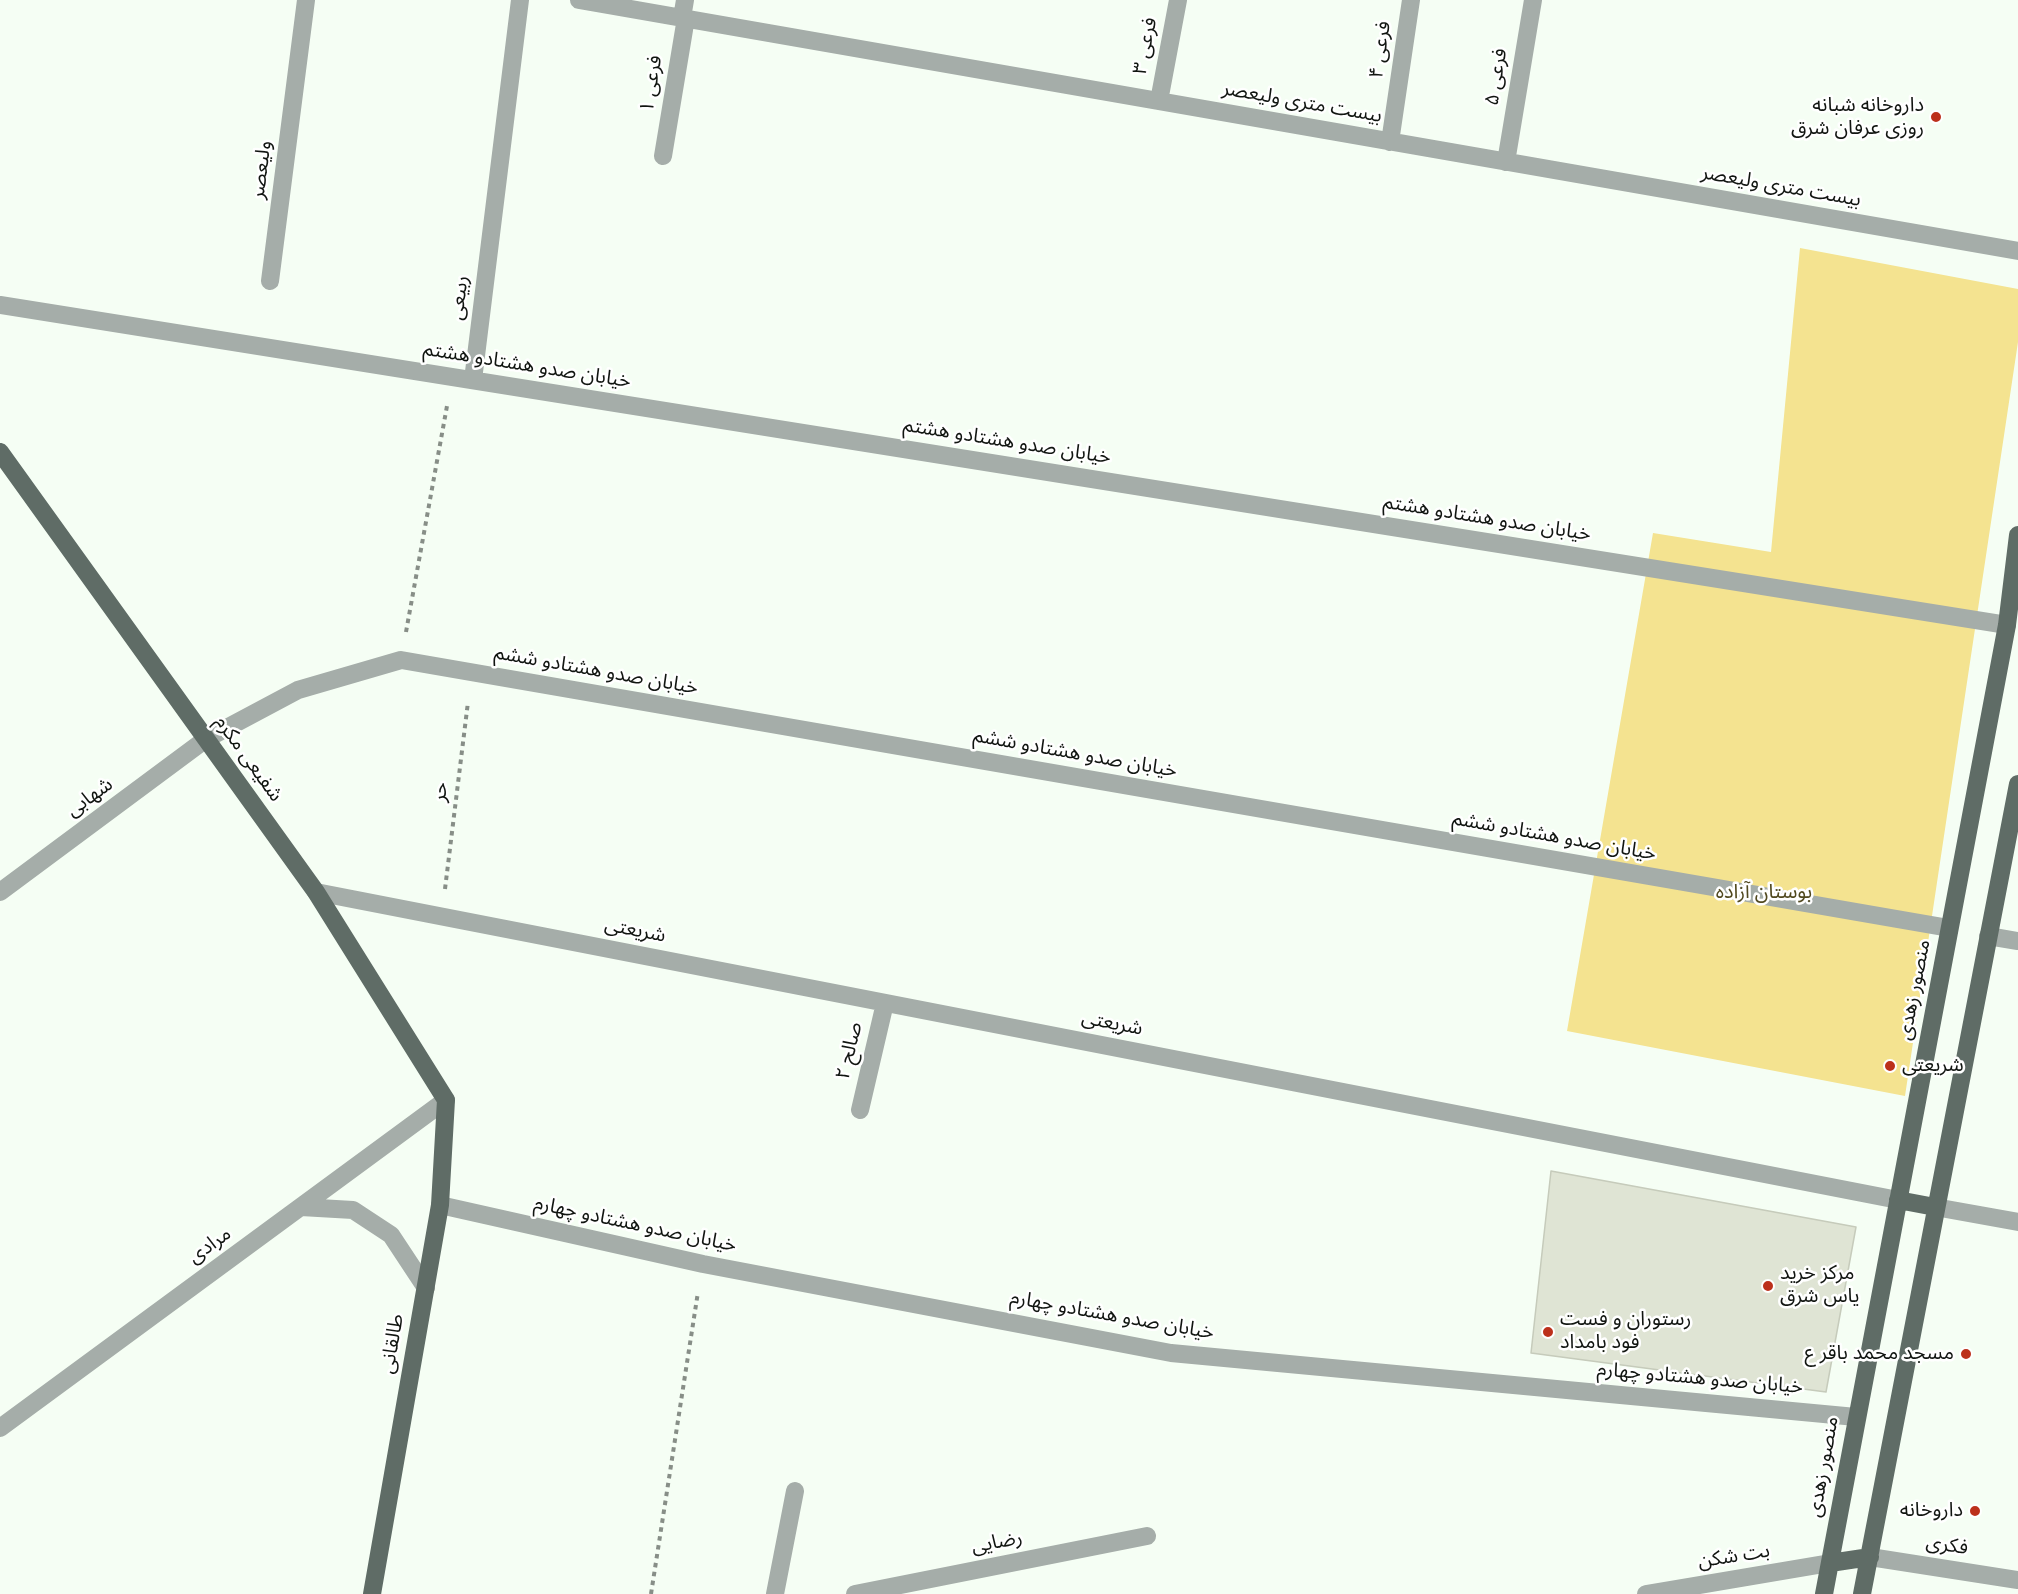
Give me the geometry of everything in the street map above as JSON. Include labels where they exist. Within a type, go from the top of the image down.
[{"type":"main road","name":"شفیعی مکرم","points":[[0,452],[316,892],[446,1100]]},
{"type":"main road","name":"منصور زهدی","points":[[1824,1594],[2007,625],[2018,535]]},
{"type":"main road","points":[[1862,1594],[2018,784]]},
{"type":"main road","name":"طالقانی","points":[[372,1594],[440,1205],[446,1100]]},
{"type":"main road","points":[[1898,1200],[1935,1207]]},
{"type":"main road","points":[[1830,1563],[1870,1557]]},
{"type":"street","name":"ولیعصر","points":[[270,281],[306,0]]},
{"type":"street","name":"ربیعی","points":[[473,380],[520,0]]},
{"type":"street","name":"بیست متری ولیعصر","points":[[579,0],[684,12],[1159,101],[2018,251]]},
{"type":"street","name":"فرعی ۳","points":[[1159,101],[1178,0]]},
{"type":"street","name":"فرعی ۴","points":[[1390,142],[1411,0]]},
{"type":"street","name":"فرعی ۵","points":[[1506,162],[1533,0]]},
{"type":"street","name":"فرعی ۱","points":[[663,156],[684,12]]},
{"type":"street","name":"خیابان صدو هشتادو هشتم","points":[[0,305],[2007,625]]},
{"type":"street","name":"خیابان صدو هشتادو ششم","points":[[206,739],[298,690],[401,660],[1949,928]]},
{"type":"street","name":"شهابی","points":[[0,892],[206,739]]},
{"type":"street","name":"شریعتی","points":[[316,892],[1898,1200]]},
{"type":"street","points":[[1988,936],[2018,941]]},
{"type":"street","name":"صالح ۲","points":[[860,1110],[885,1003]]},
{"type":"street","name":"مرادی","points":[[0,1428],[446,1100]]},
{"type":"street","name":"خیابان صدو هشتادو چهارم","points":[[440,1205],[703,1264],[1171,1353],[1856,1417]]},
{"type":"street","points":[[301,1207],[353,1210],[391,1235],[426,1288]]},
{"type":"street","points":[[1935,1207],[2018,1222]]},
{"type":"street","points":[[775,1594],[795,1491]]},
{"type":"street","name":"رضایی","points":[[855,1594],[1147,1536]]},
{"type":"street","name":"فکری","points":[[1870,1557],[2018,1580]]},
{"type":"street","name":"بت شکن","points":[[1646,1594],[1830,1563]]},
{"type":"path","points":[[401,660],[448,404],[473,380]]},
{"type":"path","name":"حر","points":[[441,916],[471,672]]},
{"type":"path","points":[[651,1594],[703,1264]]},
{"type":"green space","name":"بوستان آزاده","points":[[1800,248],[2018,289],[2018,342],[1905,1096],[1567,1031],[1653,533],[1771,552]]},
{"type":"building","points":[[1551,1171],[1856,1227],[1826,1392],[1531,1353]]},
{"type":"place","name":"داروخانه شبانه روزی عرفان شرق","points":[[1936,117]]},
{"type":"place","name":"شریعتی","points":[[1890,1066]]},
{"type":"place","name":"مرکز خرید یاس شرق","points":[[1768,1286]]},
{"type":"place","name":"رستوران و فست فود بامداد","points":[[1548,1332]]},
{"type":"place","name":"مسجد محمد باقر ع","points":[[1966,1354]]},
{"type":"place","name":"داروخانه","points":[[1975,1511]]}]
